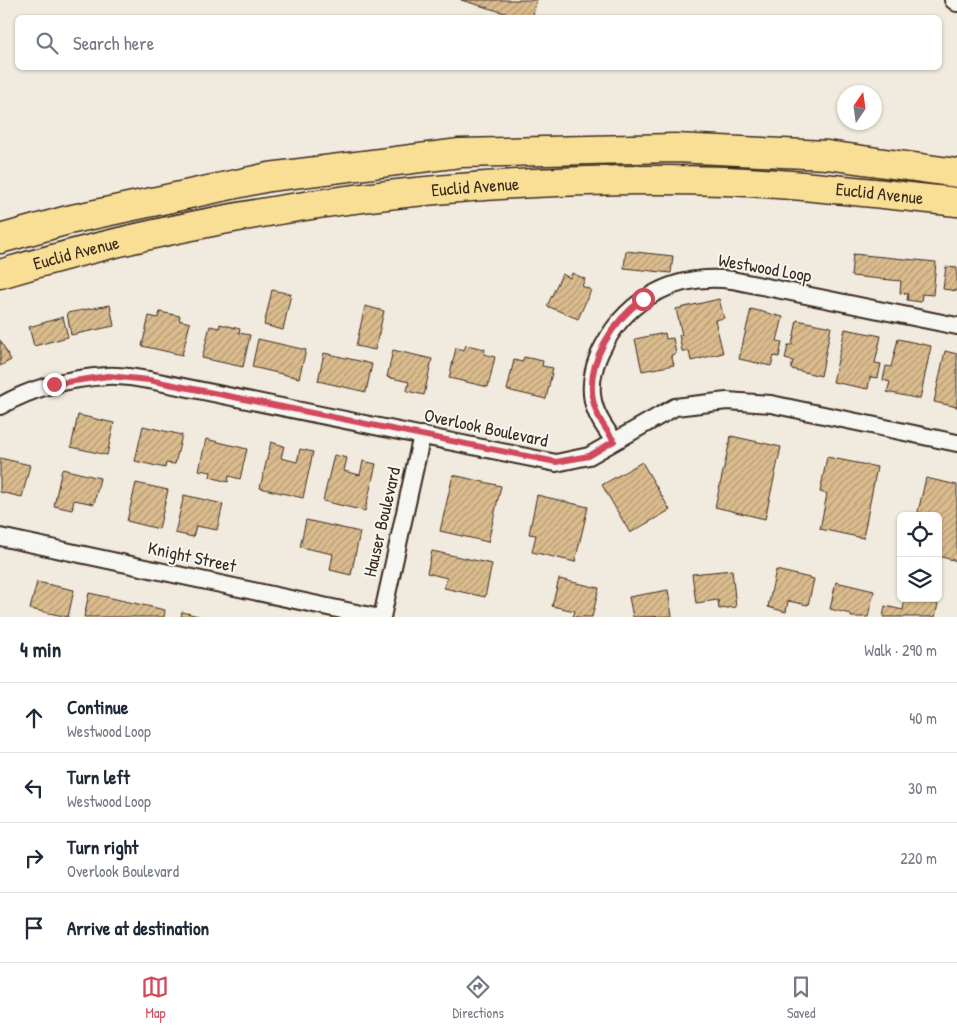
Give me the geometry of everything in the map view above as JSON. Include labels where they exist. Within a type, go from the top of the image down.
[{"type":"highway","name":"Euclid Avenue","points":[[0,239],[68,220],[269,177],[460,153],[684,148],[826,155],[957,173]]},
{"type":"highway","name":"Euclid Avenue","points":[[0,274],[197,225],[338,200],[529,183],[628,180],[726,181],[846,190],[957,202]]},
{"type":"highway","points":[[68,220],[78,254]]},
{"type":"street","points":[[953,0],[957,3]]},
{"type":"street","name":"Westwood Loop","points":[[614,441],[600,421],[593,399],[593,376],[600,353],[619,321],[632,308],[671,285],[702,278],[732,280],[957,326]]},
{"type":"street","name":"Overlook Boulevard","points":[[0,406],[15,398],[54,384],[108,376],[149,380],[556,462],[589,456],[674,407],[727,401],[771,404],[957,443]]},
{"type":"street","name":"Hauser Boulevard","points":[[382,617],[422,435]]},
{"type":"street","name":"Knight Street","points":[[0,537],[375,617]]},
{"type":"building","points":[[461,0],[537,0],[533,15],[512,15]]},
{"type":"building","points":[[626,251],[673,256],[671,273],[624,268]]},
{"type":"building","points":[[853,254],[936,262],[933,295],[922,294],[921,302],[907,300],[908,294],[900,293],[901,281],[851,276]]},
{"type":"building","points":[[946,267],[957,268],[957,291],[943,289]]},
{"type":"building","points":[[572,273],[585,279],[582,286],[591,290],[578,319],[547,306],[562,274],[570,278]]},
{"type":"building","points":[[272,290],[291,294],[283,330],[264,325]]},
{"type":"building","points":[[719,299],[724,318],[715,320],[723,353],[691,361],[689,351],[682,351],[679,335],[682,335],[676,309]]},
{"type":"building","points":[[110,305],[114,326],[71,335],[67,313]]},
{"type":"building","points":[[365,306],[384,311],[375,350],[356,346]]},
{"type":"building","points":[[751,309],[783,317],[777,341],[782,342],[779,357],[774,356],[771,366],[739,359]]},
{"type":"building","points":[[160,312],[180,316],[179,320],[190,323],[182,355],[142,346],[149,316],[158,318]]},
{"type":"building","points":[[63,317],[68,337],[34,346],[29,327]]},
{"type":"building","points":[[797,320],[831,327],[821,376],[791,369],[793,361],[785,359],[788,345],[792,345]]},
{"type":"building","points":[[220,324],[240,329],[239,333],[250,335],[243,367],[202,358],[210,326],[219,328]]},
{"type":"building","points":[[845,329],[881,336],[875,363],[881,364],[878,378],[870,377],[868,389],[833,382]]},
{"type":"building","points":[[665,333],[666,339],[673,338],[676,354],[671,355],[674,365],[642,371],[635,339]]},
{"type":"building","points":[[258,339],[306,350],[299,378],[252,367]]},
{"type":"building","points":[[898,339],[931,346],[920,399],[887,392],[890,382],[883,380],[886,366],[891,367]]},
{"type":"building","points":[[0,340],[11,360],[0,366]]},
{"type":"building","points":[[466,345],[485,349],[484,354],[495,357],[488,387],[449,378],[456,348],[464,350]]},
{"type":"building","points":[[393,350],[432,359],[424,395],[407,391],[409,382],[387,377]]},
{"type":"building","points":[[945,351],[957,354],[957,407],[934,402]]},
{"type":"building","points":[[324,353],[372,364],[366,392],[318,381]]},
{"type":"building","points":[[524,357],[543,361],[542,366],[553,368],[546,399],[507,390],[514,360],[522,362]]},
{"type":"building","points":[[78,415],[114,423],[107,455],[71,447]]},
{"type":"building","points":[[143,426],[182,435],[175,464],[166,463],[165,468],[135,461]]},
{"type":"building","points":[[731,436],[781,447],[765,519],[715,507]]},
{"type":"building","points":[[206,439],[247,449],[240,479],[229,476],[228,482],[210,477],[211,472],[199,470]]},
{"type":"building","points":[[271,442],[284,446],[281,458],[297,462],[300,449],[313,452],[303,498],[260,488]]},
{"type":"building","points":[[334,455],[347,458],[344,471],[360,475],[363,461],[376,464],[365,511],[323,501]]},
{"type":"building","points":[[827,457],[877,467],[863,538],[820,529],[827,494],[820,492]]},
{"type":"building","points":[[0,458],[30,465],[22,497],[0,492]]},
{"type":"building","points":[[642,462],[670,510],[630,533],[602,485]]},
{"type":"building","points":[[62,469],[100,478],[94,504],[74,500],[72,510],[54,506]]},
{"type":"building","points":[[453,475],[501,486],[488,542],[440,531]]},
{"type":"building","points":[[926,478],[957,485],[957,561],[942,557],[942,512],[918,512]]},
{"type":"building","points":[[136,483],[168,490],[159,529],[127,521]]},
{"type":"building","points":[[184,495],[223,504],[217,530],[196,526],[193,537],[175,533]]},
{"type":"building","points":[[537,495],[588,507],[575,562],[532,552],[536,535],[529,534]]},
{"type":"building","points":[[306,520],[360,532],[351,575],[330,570],[333,554],[300,547]]},
{"type":"building","points":[[432,551],[492,564],[485,597],[444,588],[447,578],[427,573]]},
{"type":"building","points":[[732,570],[736,607],[719,609],[718,600],[696,603],[692,574]]},
{"type":"building","points":[[776,570],[814,579],[808,605],[788,601],[786,612],[768,607]]},
{"type":"building","points":[[559,579],[599,588],[592,617],[573,617],[575,611],[552,606]]},
{"type":"building","points":[[37,582],[74,590],[68,617],[30,609]]},
{"type":"building","points":[[836,582],[874,591],[868,617],[851,617],[851,614],[830,609]]},
{"type":"building","points":[[668,590],[672,616],[633,617],[629,597]]},
{"type":"building","points":[[89,593],[165,610],[164,617],[84,617]]},
{"type":"building","points":[[904,602],[938,604],[935,617],[883,617],[885,606],[903,610]]},
{"type":"building","points":[[182,612],[203,617],[181,617]]},
{"type":"route","points":[[54,384],[108,376],[149,380],[556,462],[589,456],[614,441],[600,421],[595,409],[592,389],[593,376],[600,353],[608,337],[619,321],[643,299]]}]
